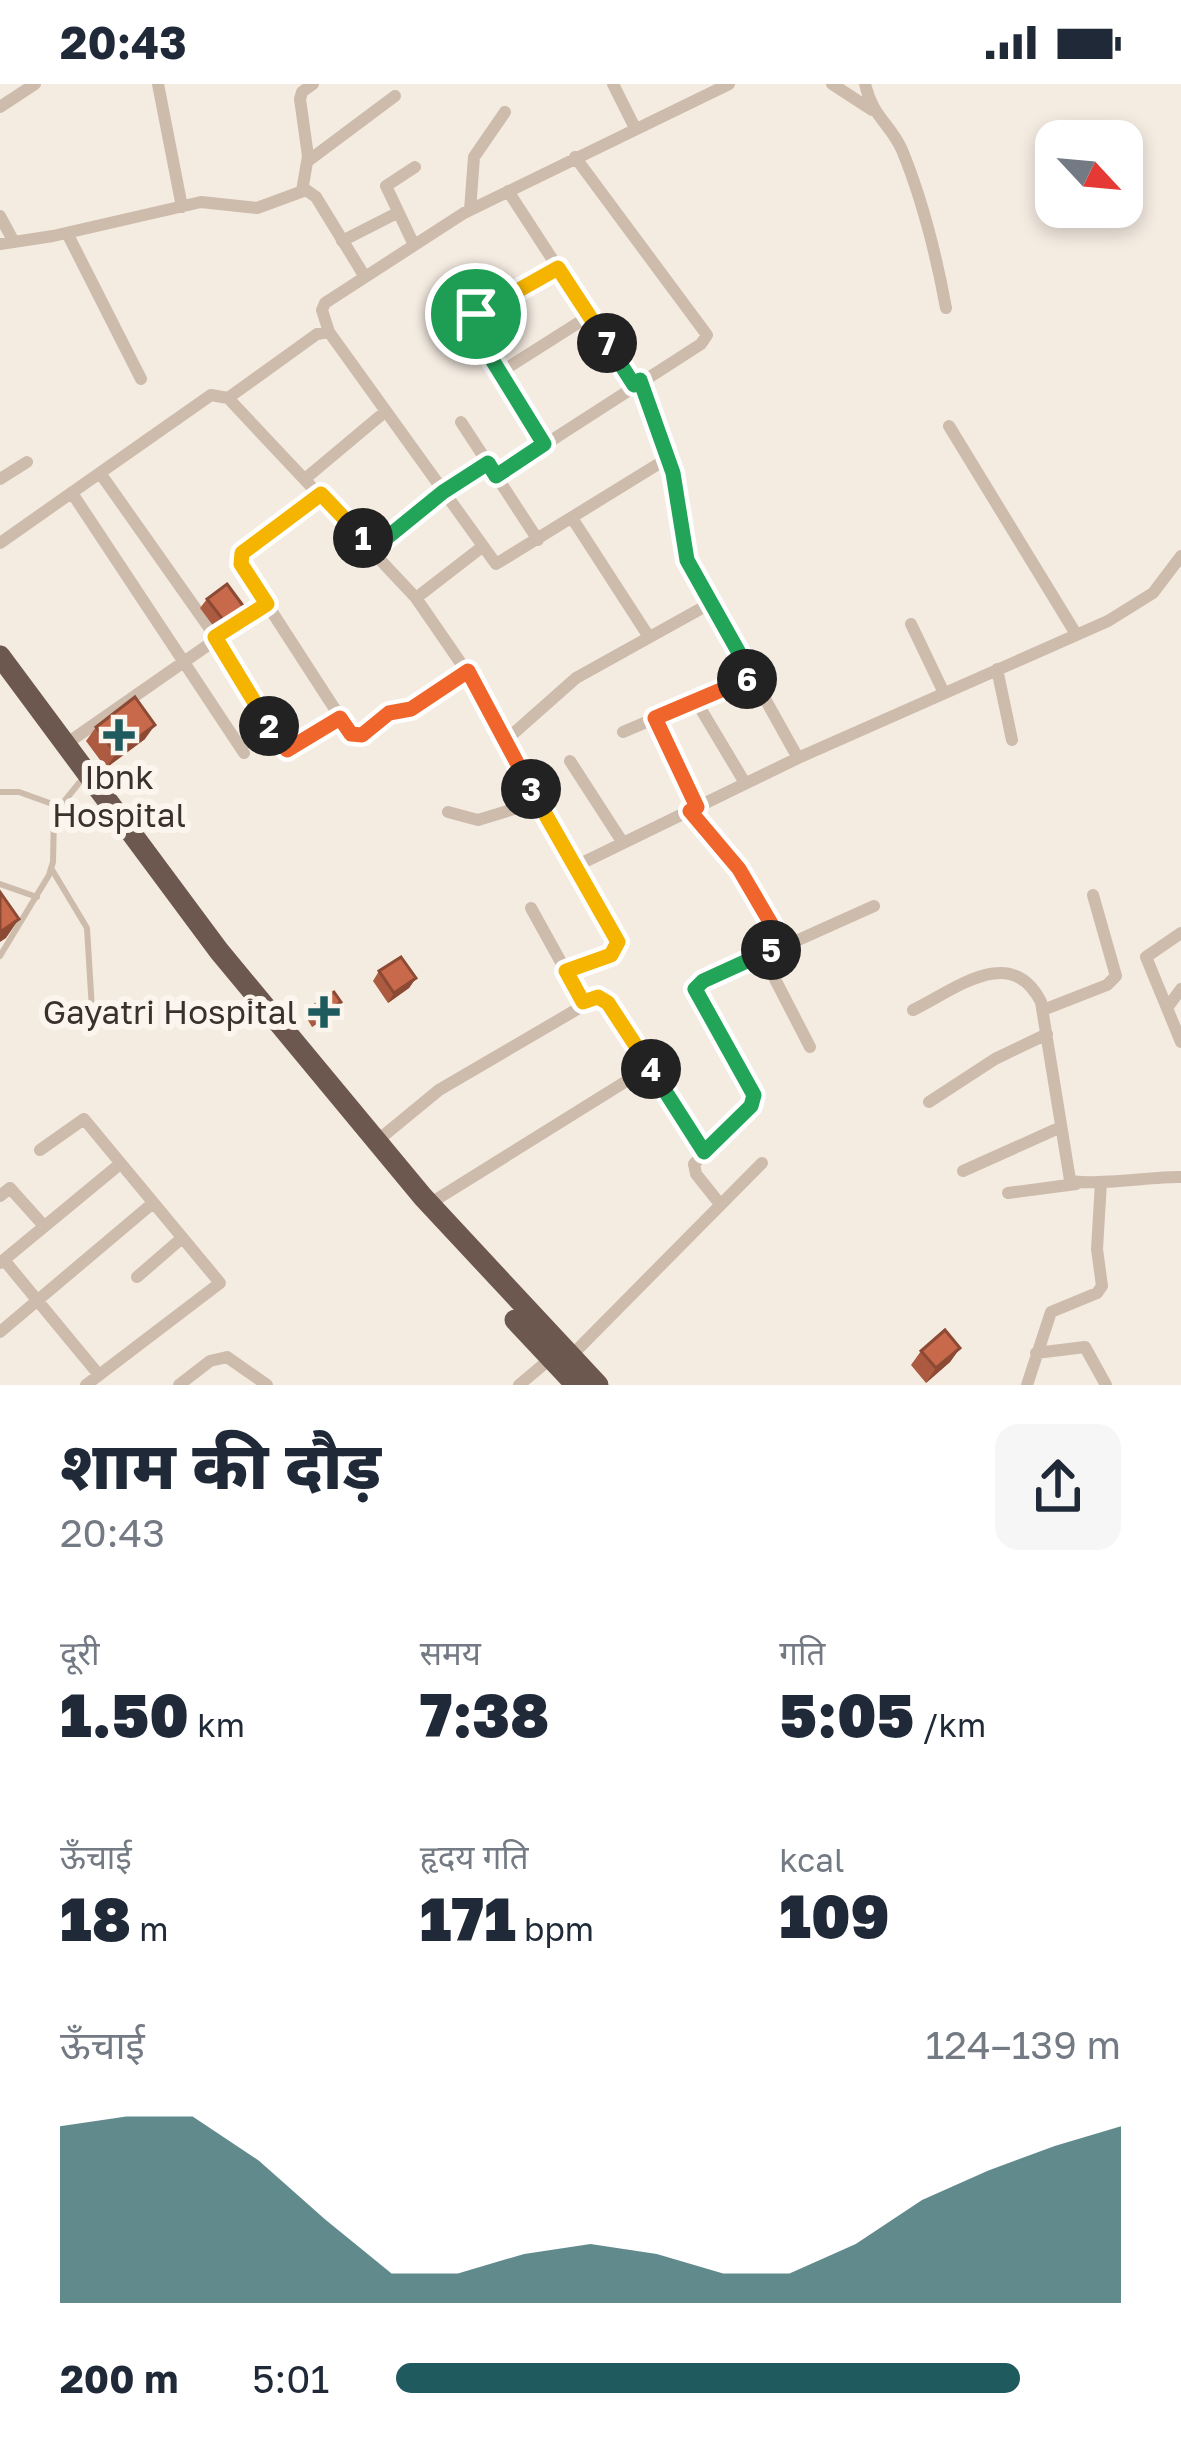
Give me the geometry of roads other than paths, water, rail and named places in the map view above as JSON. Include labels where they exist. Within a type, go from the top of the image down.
[{"type":"highway","points":[[0,656],[219,951],[560,1358],[576,1385]]},
{"type":"highway","points":[[0,679],[223,970],[430,1224],[560,1358],[598,1385]]},
{"type":"street","points":[[0,107],[35,84]]},
{"type":"street","points":[[158,84],[182,207]]},
{"type":"street","points":[[302,191],[308,161],[301,99],[313,84]]},
{"type":"street","points":[[613,84],[634,128]]},
{"type":"street","points":[[668,458],[496,565],[328,332],[322,306],[470,210],[729,84]]},
{"type":"street","points":[[832,84],[873,111]]},
{"type":"street","points":[[866,84],[873,111],[902,152],[935,249],[946,308]]},
{"type":"street","points":[[308,161],[395,96]]},
{"type":"street","points":[[470,210],[474,157],[505,112]]},
{"type":"street","points":[[496,476],[700,344],[706,331],[575,157]]},
{"type":"street","points":[[414,245],[386,186],[415,167]]},
{"type":"street","points":[[508,190],[637,382],[668,458],[682,542],[798,758]]},
{"type":"street","points":[[0,216],[7,243],[209,202],[257,208],[302,191],[316,197],[364,277]]},
{"type":"street","points":[[342,241],[397,213]]},
{"type":"street","points":[[68,233],[140,379]]},
{"type":"street","points":[[544,444],[472,327],[472,317],[558,268]]},
{"type":"street","points":[[499,373],[589,316]]},
{"type":"street","points":[[228,398],[317,334],[328,332]]},
{"type":"street","points":[[0,543],[212,394],[228,398],[373,549],[416,598],[468,671],[537,802],[578,865],[618,947],[611,955],[566,971]]},
{"type":"street","points":[[305,478],[386,411]]},
{"type":"street","points":[[461,422],[538,540]]},
{"type":"street","points":[[949,426],[1076,634]]},
{"type":"street","points":[[0,479],[27,462]]},
{"type":"street","points":[[373,549],[443,492],[488,463]]},
{"type":"street","points":[[100,473],[215,637],[282,748],[292,748],[340,718]]},
{"type":"street","points":[[72,493],[244,753]]},
{"type":"street","points":[[321,494],[242,553],[241,564],[351,734],[362,735],[389,713],[411,709],[468,671]]},
{"type":"street","points":[[572,518],[649,637]]},
{"type":"street","points":[[416,598],[482,547]]},
{"type":"street","points":[[578,865],[798,758],[1108,621],[1153,593],[1181,556]]},
{"type":"street","points":[[506,740],[576,678],[711,603]]},
{"type":"street","points":[[65,743],[267,604]]},
{"type":"street","points":[[911,624],[944,693]]},
{"type":"street","points":[[997,669],[1012,740]]},
{"type":"street","points":[[623,732],[752,676]]},
{"type":"street","points":[[696,701],[746,784]]},
{"type":"street","points":[[655,718],[693,809],[739,869],[783,944]]},
{"type":"street","points":[[570,760],[623,843]]},
{"type":"street","points":[[448,812],[478,820],[537,802]]},
{"type":"street","points":[[1043,1010],[1107,985],[1116,976],[1093,895]]},
{"type":"street","points":[[720,1204],[693,1169],[751,1106],[754,1095],[695,989],[703,981],[874,906]]},
{"type":"street","points":[[531,908],[583,1002]]},
{"type":"street","points":[[1181,933],[1146,957],[1181,1042]]},
{"type":"street","points":[[762,954],[809,1047]]},
{"type":"street","points":[[914,1010],[1000,971],[1028,981],[1043,1010],[1068,1176],[1078,1184]]},
{"type":"street","points":[[1167,1008],[1181,989]]},
{"type":"street","points":[[377,1141],[439,1090],[598,997],[608,1003],[704,1152]]},
{"type":"street","points":[[929,1102],[995,1059],[1047,1034]]},
{"type":"street","points":[[429,1204],[649,1067]]},
{"type":"street","points":[[40,1150],[84,1118],[220,1283],[86,1385]]},
{"type":"street","points":[[963,1171],[1061,1127]]},
{"type":"street","points":[[519,1385],[560,1358],[762,1162]]},
{"type":"street","points":[[99,1375],[2,1262],[120,1164]]},
{"type":"street","points":[[1008,1192],[1145,1176],[1181,1177]]},
{"type":"street","points":[[1027,1385],[1051,1312],[1102,1286],[1097,1249],[1100,1182]]},
{"type":"street","points":[[3,1187],[44,1226]]},
{"type":"street","points":[[0,1332],[153,1203]]},
{"type":"street","points":[[137,1277],[182,1238]]},
{"type":"street","points":[[1036,1353],[1085,1347],[1106,1385]]},
{"type":"street","points":[[179,1385],[210,1360],[227,1357],[267,1385]]},
{"type":"lane","points":[[0,956],[51,868],[54,814],[79,783]]},
{"type":"lane","points":[[0,791],[19,792],[58,806]]},
{"type":"lane","points":[[51,868],[88,928],[93,1026]]},
{"type":"lane","points":[[0,884],[37,897]]},
{"type":"place","name":"Ibnk Hospital","points":[[119,735]]},
{"type":"place","name":"Gayatri Hospital","points":[[324,1012]]}]
